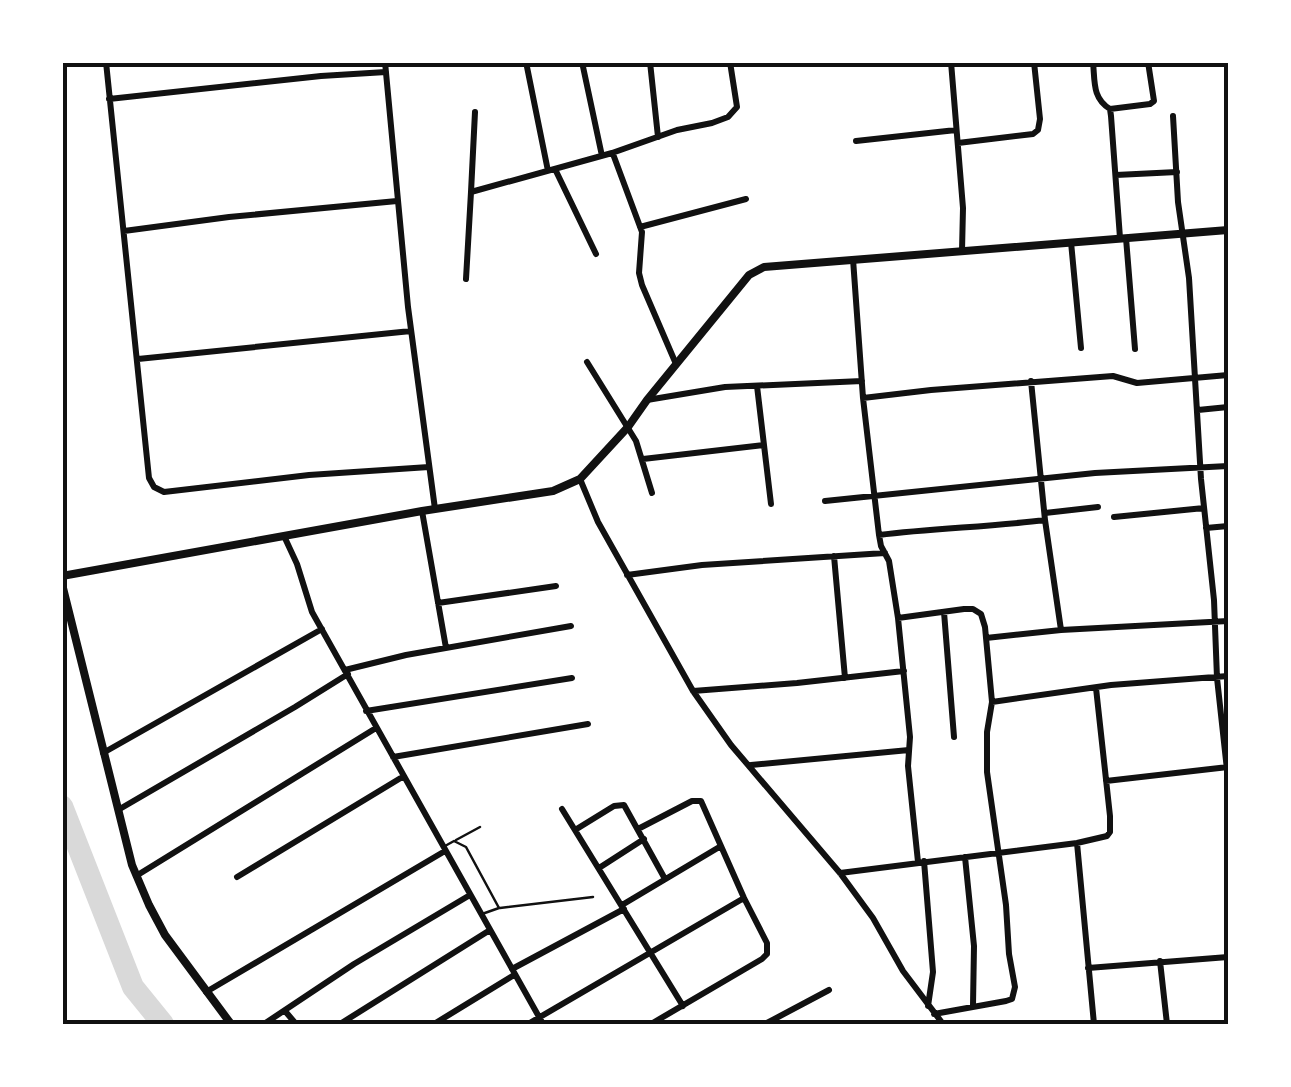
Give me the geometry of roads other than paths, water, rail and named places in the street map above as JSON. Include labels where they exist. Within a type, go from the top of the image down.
[{"type":"street","points":[[106,62],[149,478],[157,489],[164,492],[308,475],[429,467]]},
{"type":"street","points":[[385,62],[411,332],[435,509]]},
{"type":"street","points":[[526,62],[551,170],[596,254]]},
{"type":"street","points":[[582,62],[602,156]]},
{"type":"street","points":[[650,62],[658,137]]},
{"type":"street","points":[[471,192],[612,154],[712,123],[734,112],[730,62]]},
{"type":"street","points":[[951,62],[963,208],[962,250]]},
{"type":"street","points":[[958,143],[1033,134],[1038,130],[1034,62]]},
{"type":"street","points":[[1093,62],[1096,95],[1110,109],[1154,101],[1148,62]]},
{"type":"street","points":[[110,99],[386,72]]},
{"type":"street","points":[[1110,109],[1135,349]]},
{"type":"street","points":[[466,279],[474,112]]},
{"type":"street","points":[[1173,116],[1228,779]]},
{"type":"street","points":[[856,141],[956,130]]},
{"type":"street","points":[[612,154],[640,226],[642,285],[676,364]]},
{"type":"street","points":[[1116,175],[1177,172]]},
{"type":"street","points":[[640,226],[746,199]]},
{"type":"street","points":[[124,231],[397,201]]},
{"type":"street","points":[[231,1024],[165,936],[136,876],[62,580],[284,536],[553,492],[580,479],[756,270],[1228,230]]},
{"type":"street","points":[[1071,242],[1081,348]]},
{"type":"street","points":[[852,259],[879,535],[890,561],[904,671],[910,737],[908,766],[933,972],[928,1007]]},
{"type":"street","points":[[138,359],[411,332]]},
{"type":"street","points":[[586,362],[628,426],[652,493]]},
{"type":"street","points":[[863,398],[1113,376],[1137,383],[1228,375]]},
{"type":"street","points":[[647,400],[714,389],[862,382]]},
{"type":"street","points":[[1030,382],[1061,630]]},
{"type":"street","points":[[756,386],[772,504]]},
{"type":"street","points":[[1198,410],[1228,408]]},
{"type":"street","points":[[643,459],[764,444]]},
{"type":"street","points":[[825,501],[1042,478],[1228,466]]},
{"type":"street","points":[[580,479],[598,522],[693,690],[732,745],[840,872],[873,918],[903,971],[943,1024]]},
{"type":"street","points":[[879,535],[1098,507]]},
{"type":"street","points":[[1114,517],[1204,508]]},
{"type":"street","points":[[422,512],[446,648]]},
{"type":"street","points":[[1206,528],[1228,526]]},
{"type":"street","points":[[284,536],[312,612],[541,1021]]},
{"type":"street","points":[[627,574],[885,553]]},
{"type":"street","points":[[834,556],[844,678]]},
{"type":"street","points":[[438,603],[556,586]]},
{"type":"street","points":[[898,618],[964,609],[978,611],[984,619],[992,702],[987,772],[1015,992],[1006,1001],[934,1014]]},
{"type":"street","points":[[944,612],[954,737]]},
{"type":"street","points":[[986,638],[1228,621]]},
{"type":"street","points":[[117,810],[295,708],[346,672],[406,655],[571,626]]},
{"type":"street","points":[[103,754],[322,630]]},
{"type":"street","points":[[693,690],[904,671]]},
{"type":"street","points":[[992,702],[1228,676]]},
{"type":"street","points":[[366,711],[572,678]]},
{"type":"street","points":[[840,872],[1102,839],[1110,832],[1110,816],[1096,688]]},
{"type":"street","points":[[392,756],[588,724]]},
{"type":"street","points":[[136,876],[376,728]]},
{"type":"street","points":[[750,765],[909,750]]},
{"type":"street","points":[[1106,781],[1228,768]]},
{"type":"street","points":[[237,877],[404,776]]},
{"type":"street","points":[[638,830],[692,800],[699,800],[767,942],[766,954],[651,1024]]},
{"type":"street","points":[[575,830],[621,804],[665,880]]},
{"type":"street","points":[[562,809],[682,1006]]},
{"type":"street","points":[[598,868],[644,839]]},
{"type":"street","points":[[1077,844],[1094,1024]]},
{"type":"street","points":[[434,1024],[722,846]]},
{"type":"street","points":[[206,992],[444,849]]},
{"type":"street","points":[[965,857],[974,946],[973,1005]]},
{"type":"street","points":[[264,1024],[354,964],[470,895]]},
{"type":"street","points":[[528,1024],[541,1021],[744,898]]},
{"type":"street","points":[[340,1024],[490,930]]},
{"type":"street","points":[[1088,968],[1228,956]]},
{"type":"street","points":[[1160,961],[1167,1024]]},
{"type":"street","points":[[764,1024],[829,990]]},
{"type":"street","points":[[285,1010],[296,1024]]},
{"type":"lane","points":[[444,849],[480,827]]},
{"type":"lane","points":[[454,841],[466,848],[499,908]]},
{"type":"lane","points":[[481,914],[499,908],[594,897]]},
{"type":"waterway","points":[[62,806],[133,987],[163,1024]]}]
